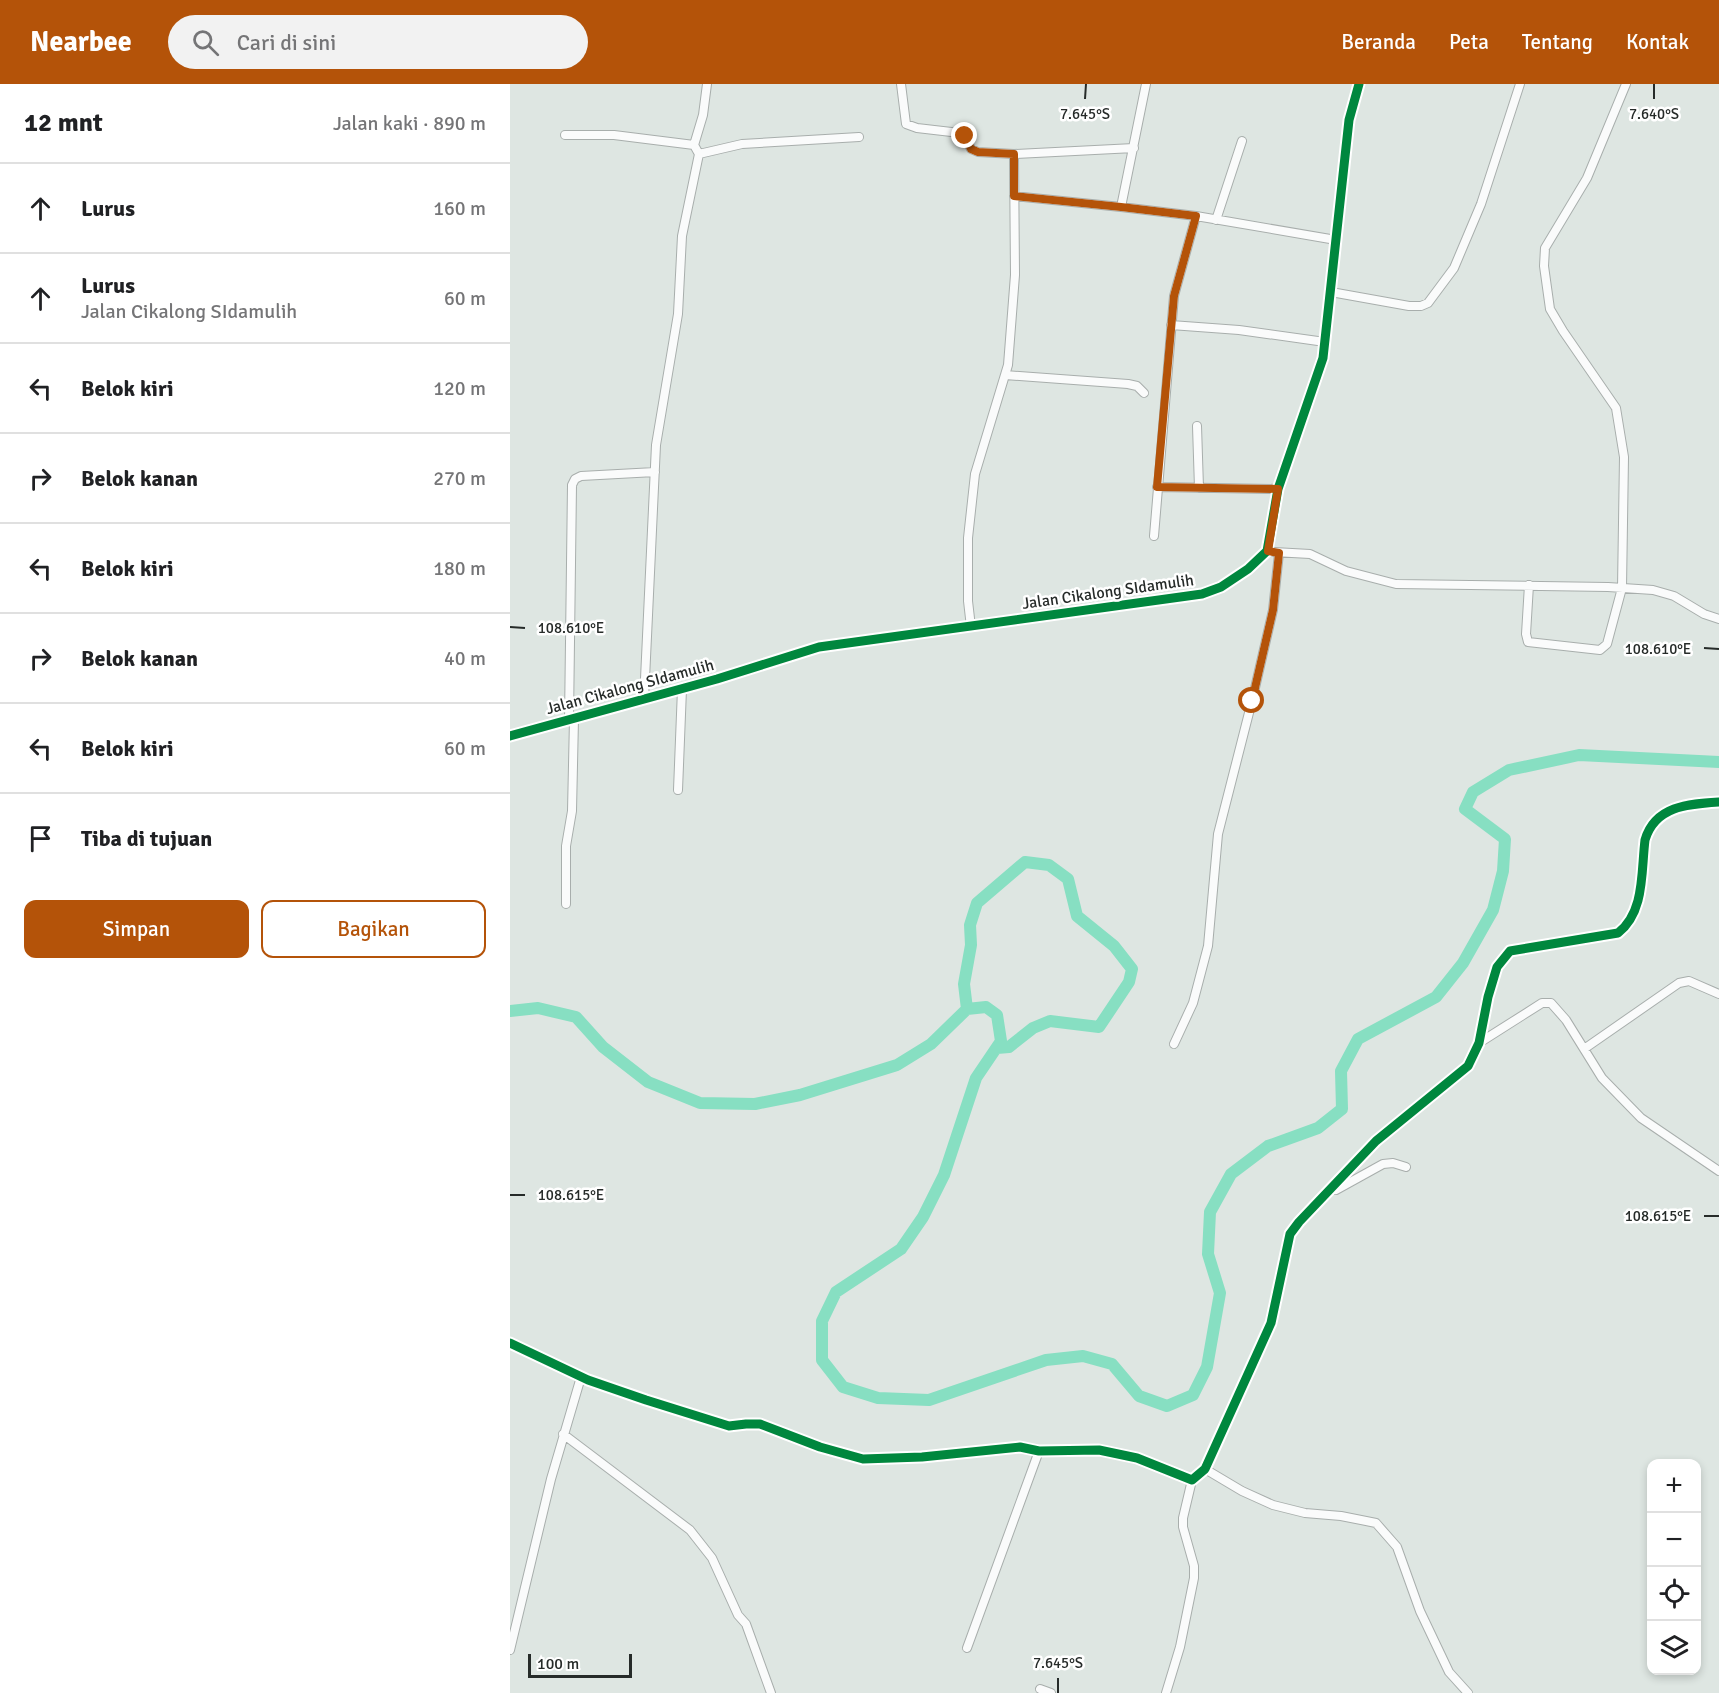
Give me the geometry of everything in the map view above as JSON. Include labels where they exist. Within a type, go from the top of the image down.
[{"type":"street","points":[[644,699],[656,445],[678,314],[682,236],[699,154],[694,145],[703,115],[707,84]]},
{"type":"street","points":[[901,84],[906,124],[917,128],[960,133],[965,136],[971,149],[978,152],[1014,154],[1134,147]]},
{"type":"street","points":[[1121,207],[1146,84]]},
{"type":"street","points":[[1359,84],[1349,120],[1323,358],[1278,489],[1268,551],[1310,554],[1346,572],[1396,585],[1529,585],[1622,588],[1664,592],[1704,614],[1719,619]]},
{"type":"street","points":[[1331,292],[1409,306],[1421,306],[1428,303],[1454,268],[1480,204],[1520,84]]},
{"type":"street","points":[[1529,585],[1527,642],[1600,650],[1606,644],[1622,588],[1624,457],[1616,408],[1550,309],[1544,266],[1545,248],[1587,178],[1626,84]]},
{"type":"street","points":[[565,135],[614,135],[694,145]]},
{"type":"street","points":[[699,154],[742,144],[859,137]]},
{"type":"street","points":[[1216,220],[1242,141]]},
{"type":"street","points":[[971,627],[968,601],[968,538],[975,474],[1008,365],[1015,275],[1014,154]]},
{"type":"street","points":[[1014,196],[1196,216],[1336,240]]},
{"type":"street","points":[[1154,536],[1176,284],[1196,216]]},
{"type":"street","points":[[1171,325],[1239,330],[1325,342]]},
{"type":"street","points":[[1005,375],[1128,384],[1137,386],[1144,393]]},
{"type":"street","points":[[1197,426],[1199,488]]},
{"type":"street","points":[[566,904],[566,846],[572,811],[572,485],[581,476],[655,472]]},
{"type":"street","points":[[1157,487],[1278,489]]},
{"type":"street","name":"Jalan Cikalong SIdamulih","points":[[510,736],[682,689],[819,647],[1202,594],[1221,587],[1248,569],[1268,551]]},
{"type":"street","points":[[1174,1044],[1193,1003],[1208,946],[1218,834],[1273,610],[1279,553]]},
{"type":"street","points":[[678,790],[682,689]]},
{"type":"street","points":[[1166,1693],[1180,1647],[1194,1578],[1194,1566],[1183,1527],[1191,1480],[1205,1469],[1271,1323],[1290,1234],[1376,1141],[1468,1066],[1479,1043],[1488,997],[1497,967],[1510,951],[1618,933],[1628,925],[1638,905],[1645,840],[1648,831],[1658,818],[1668,811],[1699,803],[1719,802]]},
{"type":"street","points":[[1584,1049],[1684,981],[1719,994]]},
{"type":"street","points":[[1479,1043],[1542,1003],[1548,1002],[1566,1020],[1602,1078],[1641,1118],[1719,1171]]},
{"type":"street","points":[[1315,1207],[1343,1185],[1383,1164],[1406,1167]]},
{"type":"street","points":[[510,1343],[581,1377],[645,1400],[729,1426],[760,1424],[820,1447],[863,1459],[921,1457],[1020,1447],[1039,1451],[1099,1450],[1137,1458],[1191,1480]]},
{"type":"street","points":[[510,1650],[563,1434],[581,1377]]},
{"type":"street","points":[[563,1434],[690,1530],[712,1558],[738,1615],[746,1624],[771,1693]]},
{"type":"street","points":[[968,1648],[1039,1451]]},
{"type":"street","points":[[1205,1469],[1242,1491],[1273,1505],[1305,1513],[1341,1516],[1376,1523],[1397,1547],[1420,1611],[1449,1672],[1468,1693]]},
{"type":"street","points":[[1040,1689],[1051,1693]]},
{"type":"waterway","points":[[510,1011],[538,1008],[576,1017],[603,1047],[648,1082],[700,1103],[755,1104],[800,1095],[897,1065],[931,1044],[967,1009],[986,1007],[997,1015],[1001,1041],[976,1078],[944,1175],[923,1217],[901,1249],[836,1292],[822,1321],[822,1360],[843,1387],[878,1398],[929,1400],[1046,1360],[1083,1356],[1112,1364],[1139,1396],[1167,1406],[1193,1395],[1207,1367],[1220,1293],[1208,1254],[1210,1212],[1231,1174],[1268,1146],[1318,1128],[1342,1109],[1341,1071],[1358,1039],[1436,997],[1463,963],[1493,910],[1503,871],[1505,839],[1465,809],[1473,792],[1509,770],[1579,755],[1719,762]]},
{"type":"waterway","points":[[967,1009],[964,984],[971,945],[970,925],[977,903],[1025,862],[1049,865],[1068,879],[1077,916],[1114,946],[1132,969],[1129,982],[1099,1027],[1050,1021],[1033,1028],[1009,1047],[997,1048]]},
{"type":"cycle path","points":[[510,736],[717,679],[819,647],[1202,594],[1221,587],[1248,569],[1267,551],[1278,489],[1323,358],[1349,120],[1359,84]]},
{"type":"cycle path","points":[[510,1343],[588,1380],[646,1400],[729,1426],[760,1424],[820,1447],[863,1459],[922,1457],[1020,1447],[1039,1451],[1099,1450],[1137,1458],[1192,1480],[1205,1469],[1271,1323],[1290,1234],[1376,1141],[1468,1066],[1479,1043],[1488,997],[1497,967],[1510,951],[1618,933],[1627,924],[1637,903],[1642,878],[1645,840],[1656,820],[1674,809],[1719,802]]},
{"type":"route","points":[[965,136],[971,149],[978,152],[1014,154],[1014,196],[1196,216],[1174,296],[1157,487],[1278,489],[1268,551],[1279,553],[1273,610],[1252,701]]}]
